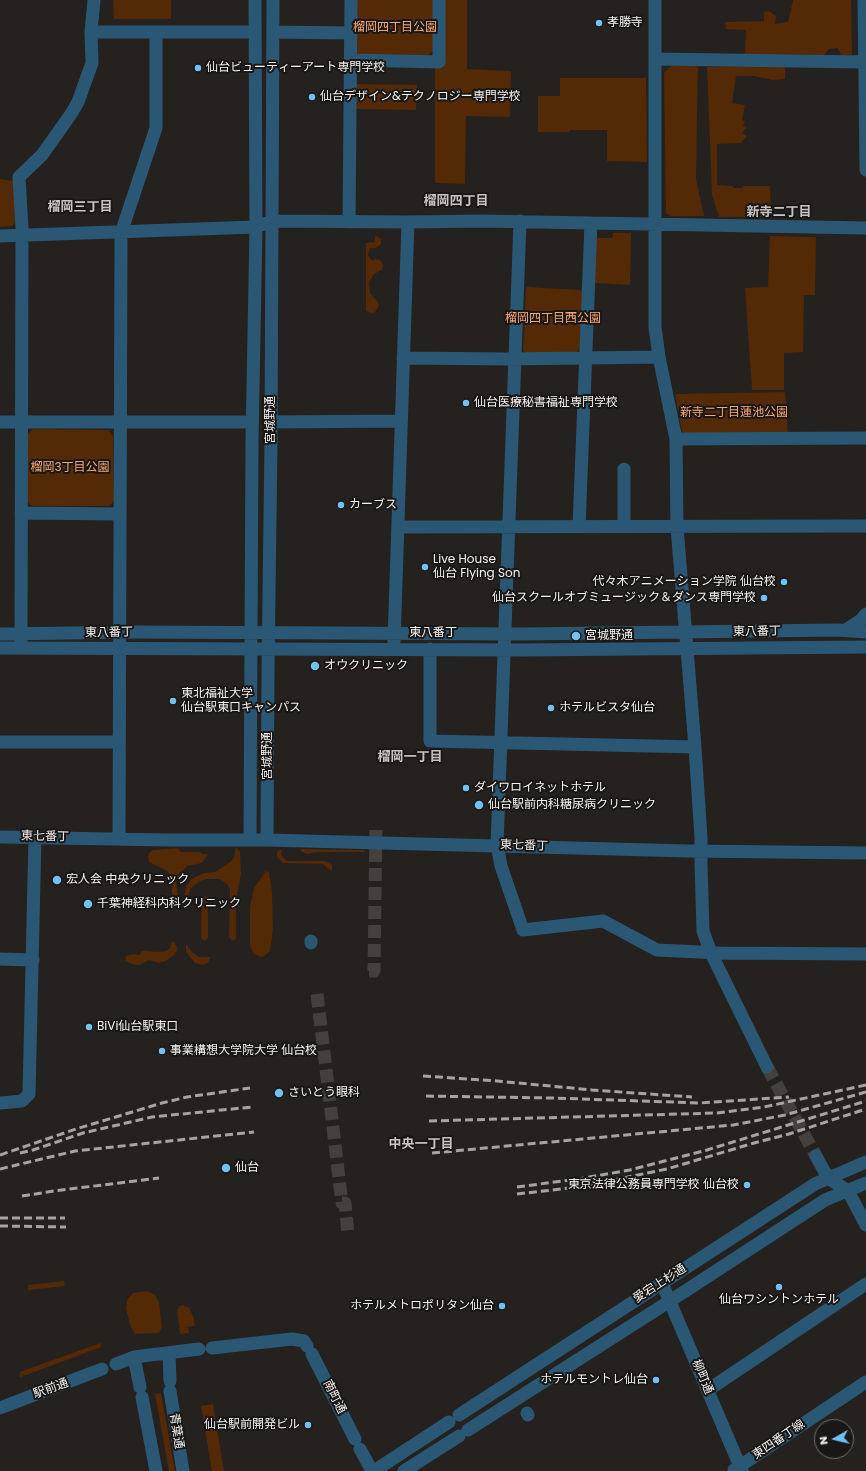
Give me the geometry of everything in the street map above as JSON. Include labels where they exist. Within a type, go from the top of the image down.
[{"type":"street","points":[[21,648],[22,235],[18,177],[42,155],[78,102],[92,63],[91,32],[94,0]]},
{"type":"street","name":"宮城野通","points":[[250,840],[252,422],[256,227],[255,0]]},
{"type":"street","name":"宮城野通","points":[[268,840],[268,633],[271,422],[273,0]]},
{"type":"street","points":[[349,222],[350,0]]},
{"type":"street","points":[[350,60],[439,62],[439,0]]},
{"type":"street","points":[[655,0],[655,327],[659,357],[676,439],[677,527],[695,747],[701,851],[703,931],[711,953],[767,1067]]},
{"type":"street","points":[[865,7],[866,170]]},
{"type":"street","points":[[91,32],[255,32]]},
{"type":"street","points":[[119,839],[121,246],[123,231],[156,128],[156,32]]},
{"type":"street","points":[[273,32],[350,32]]},
{"type":"street","points":[[655,59],[866,62]]},
{"type":"street","points":[[0,236],[256,227],[272,221],[520,221],[866,228]]},
{"type":"street","points":[[520,221],[497,845],[501,866],[523,930],[603,921],[657,950],[711,953],[866,954]]},
{"type":"street","points":[[394,649],[400,421],[408,222]]},
{"type":"street","points":[[579,527],[591,223]]},
{"type":"street","points":[[403,358],[515,359],[659,357]]},
{"type":"street","points":[[271,422],[400,421]]},
{"type":"street","points":[[0,422],[252,422]]},
{"type":"street","points":[[676,439],[866,438]]},
{"type":"street","points":[[624,469],[624,527]]},
{"type":"street","points":[[21,513],[120,514]]},
{"type":"street","points":[[398,527],[866,526]]},
{"type":"street","points":[[846,630],[861,620],[866,614]]},
{"type":"street","name":"東八番丁","points":[[0,634],[504,634],[846,630],[866,632]]},
{"type":"street","name":"東八番丁","points":[[0,648],[503,650],[864,645]]},
{"type":"street","points":[[430,649],[430,741],[695,747]]},
{"type":"street","points":[[0,742],[119,742]]},
{"type":"street","name":"東七番丁","points":[[0,837],[268,840],[701,851],[866,853]]},
{"type":"street","points":[[0,1103],[22,1101],[29,1094],[35,837]]},
{"type":"street","points":[[0,959],[33,960]]},
{"type":"street","points":[[816,1156],[828,1178],[848,1191],[866,1225]]},
{"type":"street","name":"愛宕上杉通","points":[[373,1471],[815,1184],[866,1162]]},
{"type":"street","name":"愛宕上杉通","points":[[404,1471],[825,1200],[866,1183]]},
{"type":"street","name":"柳町通","points":[[662,1283],[708,1390],[738,1469]]},
{"type":"street","points":[[708,1390],[866,1284]]},
{"type":"street","name":"南町通","points":[[169,1353],[292,1339],[304,1341],[373,1471]]},
{"type":"street","points":[[116,1364],[134,1357],[169,1353]]},
{"type":"street","name":"青葉通","points":[[169,1353],[170,1386],[183,1471]]},
{"type":"street","points":[[134,1357],[156,1471]]},
{"type":"street","name":"駅前通","points":[[0,1408],[102,1369]]},
{"type":"street","name":"東四番丁線","points":[[738,1469],[866,1382]]},
{"type":"green space","points":[[113,0],[171,0],[171,19],[114,19]]},
{"type":"green space","name":"榴岡四丁目公園","points":[[356,0],[434,0],[433,51],[427,56],[358,55],[356,53]]},
{"type":"green space","points":[[444,0],[467,0],[467,69],[511,71],[510,117],[466,116],[465,184],[435,183],[435,68],[444,68]]},
{"type":"green space","points":[[793,0],[851,0],[852,55],[841,55],[838,48],[829,49],[824,55],[745,54],[746,30],[726,29],[725,22],[764,21],[764,12],[769,11],[776,16],[775,24],[788,22]]},
{"type":"green space","points":[[671,66],[698,66],[696,179],[704,216],[670,216],[666,213],[664,73]]},
{"type":"green space","points":[[785,66],[785,79],[773,80],[754,76],[736,76],[732,103],[745,105],[742,120],[745,121],[743,125],[746,128],[742,133],[747,136],[741,143],[717,144],[717,185],[733,186],[733,188],[743,188],[743,186],[770,186],[771,217],[719,217],[712,195],[707,67]]},
{"type":"green space","points":[[560,78],[646,78],[647,162],[607,161],[607,130],[538,132],[538,96],[560,96]]},
{"type":"green space","points":[[356,84],[417,85],[416,110],[356,109]]},
{"type":"green space","points":[[0,179],[15,181],[16,222],[12,226],[0,227]]},
{"type":"green space","points":[[613,233],[631,233],[630,285],[594,283],[595,238],[612,238]]},
{"type":"green space","points":[[375,235],[381,239],[381,244],[376,248],[370,248],[368,255],[372,261],[375,259],[380,260],[383,265],[382,270],[374,274],[369,282],[370,293],[378,302],[379,306],[375,312],[371,313],[366,311],[366,243],[375,242]]},
{"type":"green space","points":[[770,236],[816,237],[815,295],[804,295],[803,352],[784,353],[784,390],[752,390],[745,288],[768,287]]},
{"type":"green space","name":"榴岡四丁目西公園","points":[[526,287],[583,290],[580,348],[576,353],[528,354],[523,351]]},
{"type":"green space","name":"新寺二丁目蓮池公園","points":[[785,392],[788,433],[682,432],[675,394]]},
{"type":"green space","name":"榴岡3丁目公園","points":[[33,429],[108,430],[113,437],[114,501],[109,506],[32,506],[26,500],[27,435]]},
{"type":"green space","points":[[236,847],[240,852],[241,874],[236,900],[236,939],[232,941],[229,937],[230,891],[227,884],[217,879],[206,879],[200,881],[190,889],[187,903],[185,903],[185,893],[186,886],[193,878],[204,873],[215,872],[229,863],[234,858]]},
{"type":"green space","points":[[178,848],[181,852],[201,852],[202,854],[208,854],[202,863],[187,866],[177,876],[176,881],[178,898],[174,905],[172,901],[172,876],[167,871],[149,862],[148,857],[149,853],[153,850]]},
{"type":"green space","points":[[281,849],[281,855],[287,861],[326,861],[332,865],[332,870],[331,871],[323,864],[283,863],[277,857],[277,852]]},
{"type":"green space","points":[[300,849],[364,850],[365,852],[316,852],[307,854],[302,852]]},
{"type":"green space","points":[[266,871],[269,872],[272,892],[273,929],[270,951],[261,957],[254,954],[250,946],[250,907],[254,888]]},
{"type":"green space","points":[[205,895],[208,898],[208,938],[205,941],[201,938],[202,898]]},
{"type":"green space","points":[[172,941],[176,945],[177,950],[174,955],[166,961],[159,963],[149,960],[140,965],[135,965],[125,961],[126,956],[134,954],[139,955],[142,951],[166,951],[170,948]]},
{"type":"green space","points":[[186,945],[199,957],[210,957],[208,963],[202,965],[195,963],[186,952]]},
{"type":"green space","points":[[64,1281],[65,1286],[28,1289],[28,1285]]},
{"type":"green space","points":[[147,1291],[155,1295],[159,1302],[162,1327],[159,1333],[135,1334],[131,1328],[126,1309],[127,1300],[133,1293]]},
{"type":"green space","points":[[183,1305],[189,1308],[193,1316],[195,1326],[188,1327],[189,1333],[180,1334],[177,1310]]},
{"type":"green space","points":[[100,1343],[101,1347],[21,1377],[19,1376],[20,1372]]},
{"type":"green space","points":[[161,1393],[175,1471],[169,1471],[155,1394]]},
{"type":"green space","points":[[213,1404],[224,1471],[212,1471],[201,1406]]},
{"type":"tunnel","points":[[369,971],[374,971],[376,825]]},
{"type":"tunnel","points":[[317,994],[342,1203],[345,1203],[348,1234]]},
{"type":"tunnel","points":[[767,1067],[816,1156]]},
{"type":"railway","points":[[423,1076],[692,1097]]},
{"type":"railway","points":[[429,1121],[717,1113],[764,1107],[866,1085]]},
{"type":"railway","points":[[0,1155],[76,1129],[162,1103],[187,1097],[250,1088]]},
{"type":"railway","points":[[432,1153],[733,1125],[785,1115],[866,1092]]},
{"type":"railway","points":[[426,1096],[553,1098],[700,1103],[789,1097]]},
{"type":"railway","points":[[517,1187],[630,1170],[707,1150],[866,1101]]},
{"type":"railway","points":[[20,1153],[83,1133],[152,1117],[252,1107]]},
{"type":"railway","points":[[517,1194],[579,1187],[667,1169],[789,1134],[866,1109]]},
{"type":"railway","points":[[0,1169],[75,1151],[254,1132]]},
{"type":"railway","points":[[22,1196],[159,1178]]},
{"type":"railway","points":[[0,1218],[65,1218]]},
{"type":"railway","points":[[0,1226],[66,1227]]},
{"type":"place","name":"孝勝寺","points":[[599,23]]},
{"type":"place","name":"仙台ビューティーアート専門学校","points":[[198,68]]},
{"type":"place","name":"仙台デザイン&テクノロジー専門学校","points":[[312,97]]},
{"type":"place","name":"仙台医療秘書福祉専門学校","points":[[466,403]]},
{"type":"place","name":"カーブス","points":[[341,505]]},
{"type":"place","name":"Live House 仙台 Flying Son","points":[[425,567]]},
{"type":"place","name":"代々木アニメーション学院 仙台校","points":[[784,582]]},
{"type":"place","name":"仙台スクールオブミュージック＆ダンス専門学校","points":[[764,598]]},
{"type":"place","name":"宮城野通","points":[[576,636]]},
{"type":"place","name":"オウクリニック","points":[[315,666]]},
{"type":"place","name":"東北福祉大学 仙台駅東口キャンパス","points":[[173,701]]},
{"type":"place","name":"ホテルビスタ仙台","points":[[551,708]]},
{"type":"place","name":"ダイワロイネットホテル","points":[[466,788]]},
{"type":"place","name":"仙台駅前内科糖尿病クリニック","points":[[479,805]]},
{"type":"place","name":"宏人会 中央クリニック","points":[[57,880]]},
{"type":"place","name":"千葉神経科内科クリニック","points":[[88,904]]},
{"type":"place","name":"BiVi仙台駅東口","points":[[89,1027]]},
{"type":"place","name":"事業構想大学院大学 仙台校","points":[[162,1051]]},
{"type":"place","name":"さいとう眼科","points":[[279,1093]]},
{"type":"place","name":"仙台","points":[[226,1168]]},
{"type":"place","name":"東京法律公務員専門学校 仙台校","points":[[747,1185]]},
{"type":"place","name":"仙台ワシントンホテル","points":[[779,1287]]},
{"type":"place","name":"ホテルメトロポリタン仙台","points":[[502,1306]]},
{"type":"place","name":"ホテルモントレ仙台","points":[[656,1380]]},
{"type":"place","name":"仙台駅前開発ビル","points":[[308,1425]]},
{"type":"district","name":"榴岡四丁目","points":[[456,202]]},
{"type":"district","name":"榴岡三丁目","points":[[80,208]]},
{"type":"district","name":"新寺二丁目","points":[[779,213]]},
{"type":"district","name":"榴岡一丁目","points":[[410,758]]},
{"type":"district","name":"中央一丁目","points":[[421,1145]]}]
